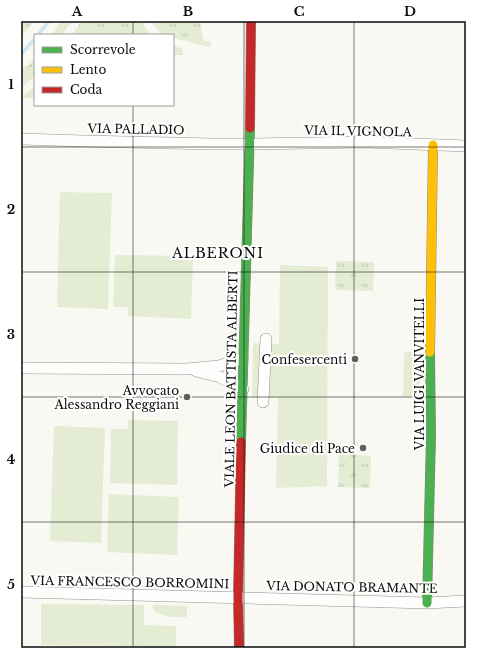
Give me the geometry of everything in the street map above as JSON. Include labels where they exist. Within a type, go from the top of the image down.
[{"type":"main road","name":"VIALE LEON BATTISTA ALBERTI","points":[[243,21],[250,64]]},
{"type":"main road","name":"VIALE LEON BATTISTA ALBERTI","points":[[239,648],[238,597],[243,358],[250,144],[251,21]]},
{"type":"main road","name":"VIA LUIGI VANVITELLI","points":[[427,603],[431,436],[430,340],[433,145]]},
{"type":"street","name":"VIA PALLADIO","points":[[21,139],[250,144]]},
{"type":"street","name":"VIA IL VIGNOLA","points":[[250,144],[364,142],[466,146]]},
{"type":"street","points":[[263,402],[266,339]]},
{"type":"street","points":[[21,368],[187,369],[219,366],[243,358]]},
{"type":"street","points":[[187,369],[220,377],[243,389]]},
{"type":"street","name":"VIA FRANCESCO BORROMINI","points":[[21,592],[238,597]]},
{"type":"street","name":"VIA DONATO BRAMANTE","points":[[238,597],[427,603],[466,602]]},
{"type":"green space","points":[[21,21],[34,21],[23,35],[21,31]]},
{"type":"green space","points":[[61,21],[72,21],[63,34],[53,34]]},
{"type":"green space","points":[[82,21],[143,21],[145,28],[151,34],[73,34]]},
{"type":"green space","points":[[152,21],[200,21],[204,41],[211,41],[210,47],[174,38],[174,34],[165,34],[158,30]]},
{"type":"green space","points":[[174,46],[182,48],[183,55],[174,55]]},
{"type":"green space","points":[[34,59],[34,76],[21,88],[21,68],[28,66]]},
{"type":"green space","points":[[34,87],[34,98],[21,97]]},
{"type":"green space","points":[[60,192],[112,193],[108,309],[57,307]]},
{"type":"green space","points":[[115,255],[193,256],[191,319],[128,316],[128,307],[113,307]]},
{"type":"green space","points":[[336,261],[374,262],[373,291],[335,290]]},
{"type":"green space","points":[[280,265],[328,267],[327,486],[276,488],[278,398],[252,397],[253,343],[279,344]]},
{"type":"green space","points":[[404,352],[420,352],[420,396],[403,396]]},
{"type":"green space","points":[[128,420],[178,421],[177,485],[110,483],[111,429],[128,429]]},
{"type":"green space","points":[[54,426],[105,428],[101,543],[50,541]]},
{"type":"green space","points":[[339,454],[371,456],[370,488],[338,487]]},
{"type":"green space","points":[[109,494],[179,497],[177,555],[107,552]]},
{"type":"green space","points":[[41,604],[144,605],[144,625],[175,626],[176,648],[144,648],[144,646],[41,645]]},
{"type":"green space","points":[[153,605],[187,606],[187,617],[169,616],[157,613],[153,610]]},
{"type":"waterway","points":[[39,34],[49,21]]},
{"type":"waterway","points":[[21,54],[34,40]]},
{"type":"traffic: fast","points":[[241,442],[250,128]]},
{"type":"traffic: fast","points":[[427,603],[431,436],[430,352]]},
{"type":"traffic: slow","points":[[430,352],[433,145]]},
{"type":"traffic: jam","points":[[250,128],[251,21]]},
{"type":"traffic: jam","points":[[239,648],[238,597],[241,442]]},
{"type":"place","name":"Confesercenti","points":[[355,359]]},
{"type":"place","name":"Avvocato Alessandro Reggiani","points":[[187,397]]},
{"type":"place","name":"Giudice di Pace","points":[[363,448]]},
{"type":"district","name":"ALBERONI","points":[[218,253]]}]
